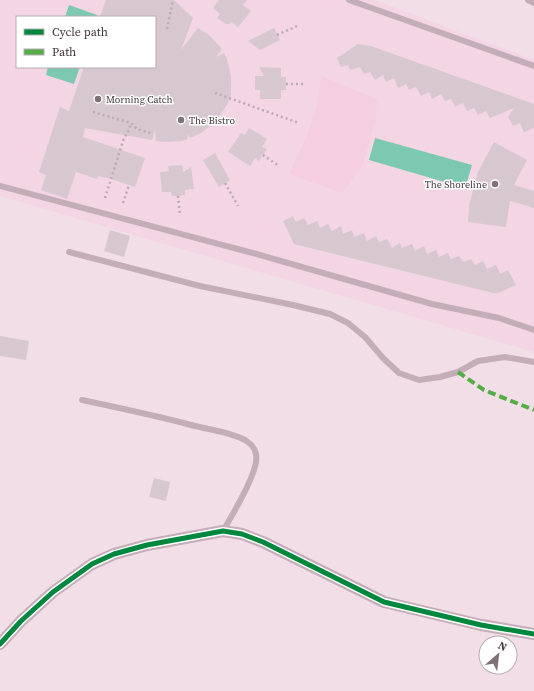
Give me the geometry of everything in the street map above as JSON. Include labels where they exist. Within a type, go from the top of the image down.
[{"type":"street","points":[[0,644],[53,592],[92,564],[114,554],[147,545],[223,531],[242,534],[263,542],[384,602],[481,625],[534,634]]},
{"type":"lane","points":[[349,0],[534,66]]},
{"type":"lane","points":[[528,0],[534,3]]},
{"type":"lane","points":[[0,186],[260,255],[432,304],[500,318],[534,330]]},
{"type":"lane","points":[[69,252],[200,286],[294,305],[330,314],[348,323],[365,337],[383,358],[399,373],[419,380],[440,377],[458,372],[478,361],[505,357],[534,362]]},
{"type":"lane","points":[[82,400],[225,433],[245,440],[253,447],[257,455],[256,465],[251,479],[223,531]]},
{"type":"path","points":[[167,29],[173,0]]},
{"type":"path","points":[[277,35],[297,26]]},
{"type":"path","points":[[286,84],[306,84]]},
{"type":"path","points":[[215,93],[299,123]]},
{"type":"path","points":[[93,112],[131,123],[137,129],[150,133]]},
{"type":"path","points":[[105,198],[124,138],[131,123]]},
{"type":"path","points":[[263,155],[279,166]]},
{"type":"path","points":[[225,183],[238,206]]},
{"type":"path","points":[[123,203],[129,186]]},
{"type":"path","points":[[178,196],[180,216]]},
{"type":"shaded area","points":[[0,0],[375,0],[534,60],[534,352],[0,196]]},
{"type":"shaded area","points":[[69,5],[97,15],[96,16],[65,16]]},
{"type":"shaded area","points":[[48,68],[80,68],[74,84],[46,75]]},
{"type":"shaded area","points":[[321,76],[377,99],[376,119],[362,167],[342,193],[289,174],[301,150],[314,115]]},
{"type":"shaded area","points":[[375,138],[472,165],[465,188],[369,160]]},
{"type":"building","points":[[106,0],[174,0],[193,18],[181,50],[198,28],[209,35],[222,49],[216,57],[224,53],[227,59],[231,76],[231,94],[227,105],[213,124],[201,133],[190,138],[187,134],[188,139],[182,141],[156,141],[155,130],[152,140],[85,128],[83,137],[145,158],[135,187],[105,177],[98,176],[97,179],[76,172],[67,199],[41,190],[46,175],[39,172],[60,107],[69,111],[84,68],[156,68],[156,16],[100,16]]},
{"type":"building","points":[[219,0],[247,0],[243,5],[251,11],[238,27],[231,22],[230,24],[226,24],[217,18],[220,14],[213,8]]},
{"type":"building","points":[[274,28],[280,40],[260,50],[248,41]]},
{"type":"building","points":[[358,44],[371,46],[534,104],[534,128],[524,132],[520,123],[513,126],[508,117],[514,108],[490,118],[486,111],[478,115],[474,108],[467,111],[463,103],[455,107],[451,99],[445,101],[441,94],[432,99],[429,92],[421,96],[416,87],[409,90],[406,84],[398,88],[394,78],[386,82],[383,75],[375,80],[370,72],[364,74],[360,67],[350,70],[348,65],[341,67],[337,58]]},
{"type":"building","points":[[259,67],[281,68],[281,77],[286,77],[286,90],[281,90],[281,99],[260,99],[260,90],[255,90],[255,76],[264,76]]},
{"type":"building","points":[[249,128],[267,139],[262,147],[267,149],[259,161],[255,158],[250,166],[228,152],[241,133],[245,135]]},
{"type":"building","points":[[494,142],[527,160],[514,185],[534,191],[534,208],[510,201],[506,227],[468,222],[469,205],[478,172]]},
{"type":"building","points":[[215,153],[230,180],[219,187],[203,160]]},
{"type":"building","points":[[182,165],[183,172],[191,167],[194,189],[185,190],[185,195],[178,196],[172,196],[171,192],[162,192],[160,172],[169,171],[168,166]]},
{"type":"building","points":[[293,216],[296,222],[304,218],[308,225],[317,221],[320,228],[328,224],[332,231],[341,226],[343,234],[352,230],[354,237],[364,233],[367,241],[376,236],[379,242],[387,239],[392,248],[400,243],[402,248],[412,244],[415,251],[424,246],[427,254],[436,250],[439,257],[448,253],[451,259],[459,256],[463,262],[471,259],[475,265],[483,261],[487,269],[496,265],[500,274],[508,270],[516,285],[498,293],[493,293],[294,244],[283,221]]},
{"type":"building","points":[[110,230],[130,236],[124,257],[104,251]]},
{"type":"building","points":[[0,336],[29,341],[26,360],[0,356]]},
{"type":"building","points":[[154,478],[170,482],[166,501],[149,497]]},
{"type":"marked path","points":[[458,372],[484,390],[534,410]]},
{"type":"cycle path","points":[[0,644],[21,621],[53,592],[92,564],[114,554],[147,545],[223,531],[242,534],[263,542],[384,602],[481,625],[534,634]]},
{"type":"place","name":"Morning Catch","points":[[98,99]]},
{"type":"place","name":"The Bistro","points":[[181,120]]},
{"type":"place","name":"The Shoreline","points":[[495,184]]}]
